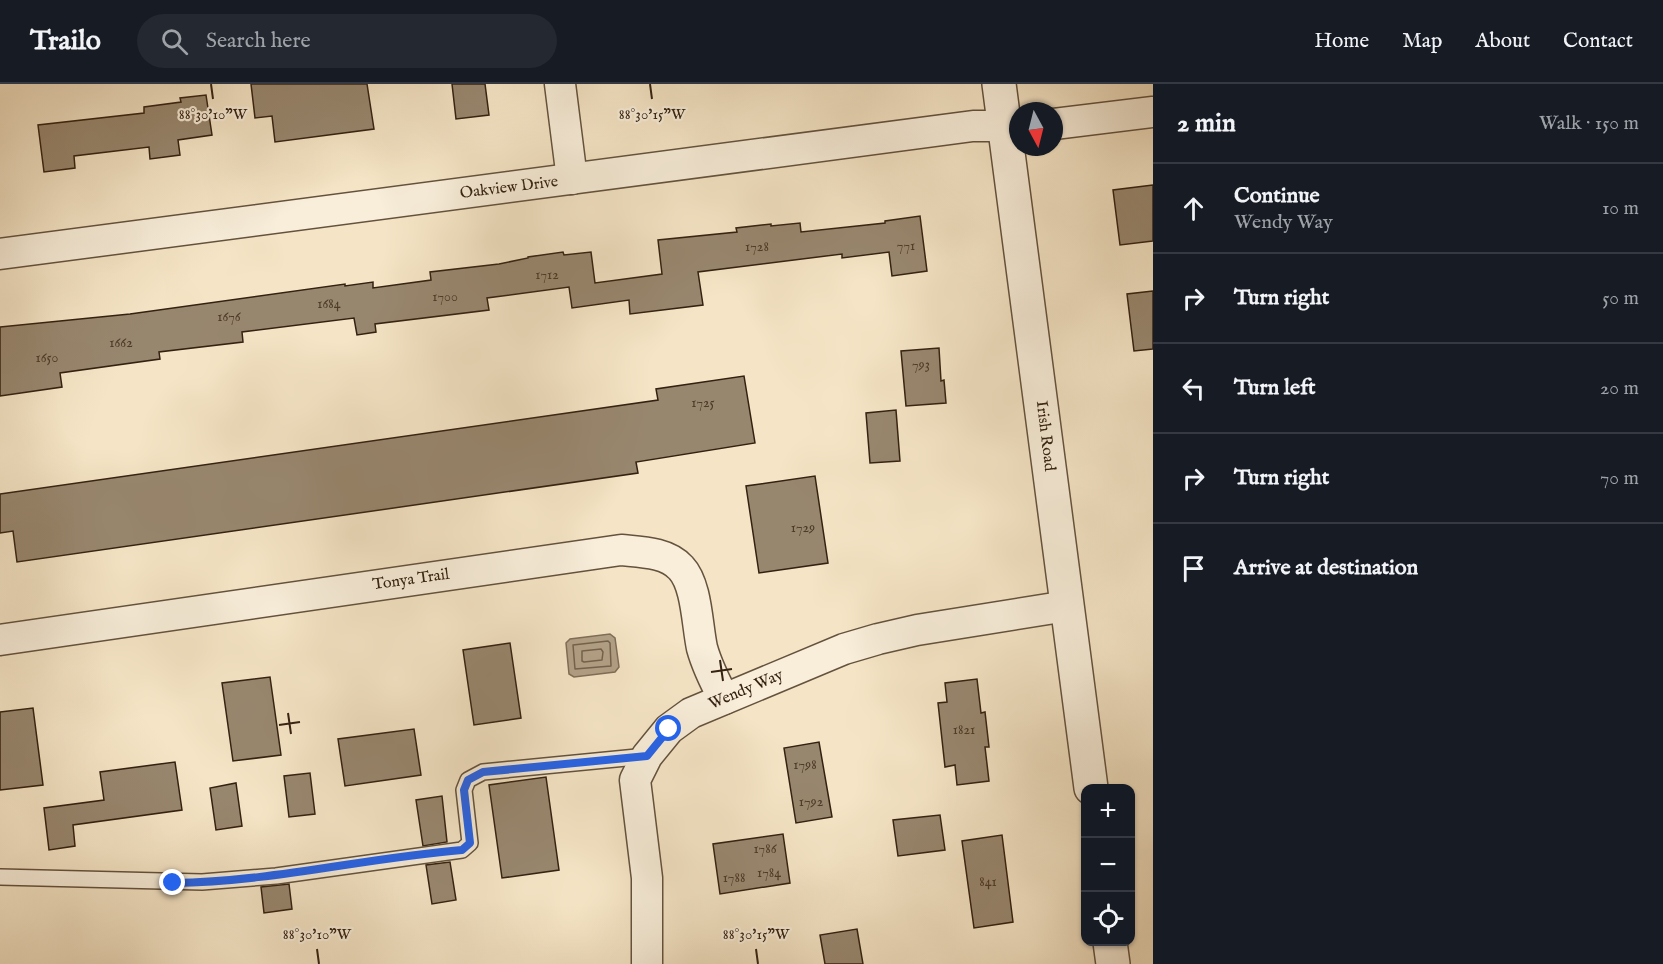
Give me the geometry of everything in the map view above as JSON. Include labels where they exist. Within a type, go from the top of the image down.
[{"type":"street","points":[[560,84],[572,179]]},
{"type":"street","name":"Irish Road","points":[[999,84],[1009,119]]},
{"type":"street","points":[[1063,123],[1153,112]]},
{"type":"street","name":"Oakview Drive","points":[[0,254],[973,126],[1009,126]]},
{"type":"street","name":"Irish Road","points":[[1014,156],[1067,606],[1090,784]]},
{"type":"street","name":"Tonya Trail","points":[[0,640],[621,550],[667,558],[681,568],[690,581],[702,648],[711,675],[724,699]]},
{"type":"street","name":"Wendy Way","points":[[646,964],[646,878],[634,780],[647,756],[669,729],[691,713],[844,649],[917,630],[1067,606]]},
{"type":"street","points":[[1111,946],[1113,964]]},
{"type":"lane","points":[[0,877],[202,882],[276,876],[462,850],[470,843],[464,790],[468,780],[483,772],[647,756]]},
{"type":"water","points":[[610,634],[615,638],[619,667],[615,672],[574,677],[569,674],[566,643],[570,639]]},
{"type":"building","points":[[251,84],[367,84],[374,129],[275,142],[272,116],[255,118]]},
{"type":"building","points":[[452,84],[485,84],[489,115],[456,119]]},
{"type":"building","points":[[206,95],[212,135],[178,140],[180,155],[150,159],[149,147],[74,156],[75,168],[44,172],[38,125],[144,113],[144,107],[181,102],[180,98]]},
{"type":"building","points":[[1153,185],[1153,241],[1120,245],[1113,190]]},
{"type":"building","points":[[920,216],[927,271],[892,276],[889,252],[842,258],[842,254],[698,272],[703,305],[630,314],[629,300],[572,308],[569,287],[487,298],[489,310],[375,324],[376,332],[357,335],[354,318],[242,332],[243,342],[159,352],[160,359],[60,373],[62,387],[0,396],[0,327],[130,314],[345,284],[345,286],[373,282],[373,288],[431,280],[430,272],[499,264],[563,252],[564,255],[591,252],[595,283],[662,274],[658,240],[737,232],[736,228],[771,224],[771,226],[800,223],[801,232],[885,223],[885,221]]},
{"type":"building","points":[[1153,291],[1153,349],[1134,351],[1127,294]]},
{"type":"building","points":[[939,348],[941,381],[944,380],[946,403],[906,406],[901,351]]},
{"type":"building","points":[[744,376],[755,443],[636,462],[638,473],[17,562],[13,531],[0,533],[0,494],[658,400],[656,389]]},
{"type":"building","points":[[896,410],[900,461],[870,463],[866,413]]},
{"type":"building","points":[[815,476],[828,563],[759,573],[746,486]]},
{"type":"building","points":[[510,643],[521,718],[474,725],[463,650]]},
{"type":"building","points":[[270,677],[281,755],[233,761],[222,683]]},
{"type":"building","points":[[977,679],[981,713],[985,712],[989,747],[985,747],[989,781],[957,785],[955,765],[945,767],[938,703],[947,702],[945,683]]},
{"type":"building","points":[[33,708],[43,785],[0,790],[0,712]]},
{"type":"building","points":[[414,729],[421,775],[345,786],[338,739]]},
{"type":"building","points":[[819,742],[832,817],[796,823],[784,748]]},
{"type":"building","points":[[175,762],[182,810],[73,825],[75,846],[49,850],[44,808],[104,800],[100,772]]},
{"type":"building","points":[[310,773],[315,814],[289,817],[284,776]]},
{"type":"building","points":[[546,777],[559,870],[502,878],[489,785]]},
{"type":"building","points":[[236,783],[242,826],[216,830],[210,788]]},
{"type":"building","points":[[442,796],[447,842],[423,846],[416,800]]},
{"type":"building","points":[[940,815],[945,850],[898,856],[893,820]]},
{"type":"building","points":[[783,834],[790,883],[720,894],[713,844]]},
{"type":"building","points":[[1002,835],[1013,922],[974,928],[962,841]]},
{"type":"building","points":[[450,862],[456,900],[432,904],[426,865]]},
{"type":"building","points":[[289,884],[292,909],[264,913],[261,887]]},
{"type":"building","points":[[857,929],[863,964],[825,964],[820,935]]},
{"type":"route","points":[[173,883],[276,876],[462,850],[470,843],[464,790],[468,780],[483,772],[647,756],[669,729]]}]
